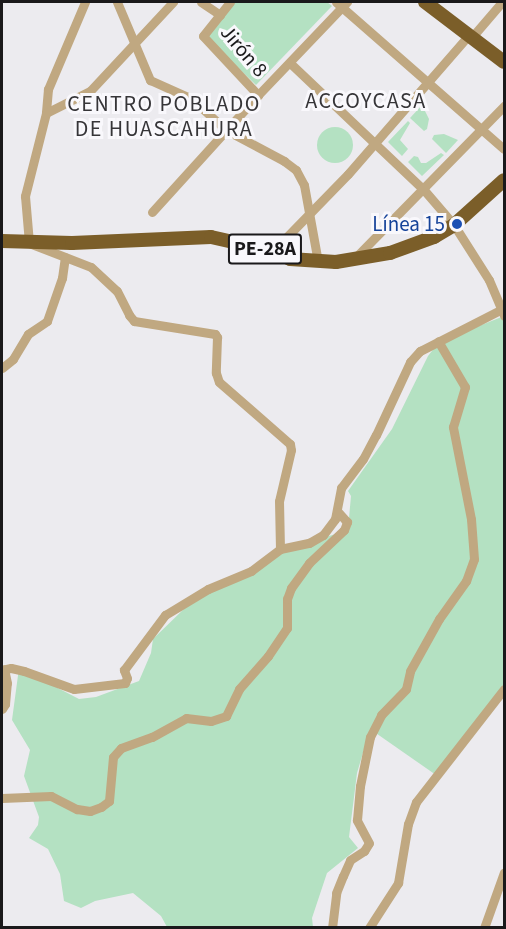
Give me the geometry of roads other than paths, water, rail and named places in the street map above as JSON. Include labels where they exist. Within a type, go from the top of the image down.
[{"type":"highway","points":[[424,2],[504,62]]},
{"type":"highway","name":"PE-28A","points":[[2,241],[29,243],[211,237],[273,251],[290,259],[318,262],[355,259],[414,246],[454,225],[504,180]]},
{"type":"street","points":[[85,2],[48,88],[46,113],[25,196],[29,243],[92,267],[107,279],[134,321],[210,331],[217,337],[216,373],[219,382],[287,439],[291,447],[279,501],[280,549]]},
{"type":"street","points":[[117,2],[150,80],[192,99],[226,130],[284,161],[296,170],[304,185],[311,212],[318,262]]},
{"type":"street","points":[[46,113],[90,91],[173,2]]},
{"type":"street","points":[[201,2],[220,15]]},
{"type":"street","name":"Jirón 8","points":[[230,2],[203,36],[258,95]]},
{"type":"street","points":[[273,251],[376,143],[502,2]]},
{"type":"street","points":[[152,212],[290,63],[342,3],[428,84],[504,149]]},
{"type":"street","points":[[2,709],[5,704],[7,683],[3,670],[24,671],[74,689],[121,685],[127,678],[124,670],[130,660],[165,615],[208,589],[250,571],[280,549],[309,543],[323,535],[338,512],[337,498],[341,488],[376,435],[410,362],[420,351],[438,341],[503,312],[489,280],[454,225],[424,190],[290,63]]},
{"type":"street","points":[[355,259],[504,106]]},
{"type":"street","points":[[2,368],[13,359],[28,334],[47,321],[62,278],[65,257]]},
{"type":"street","points":[[332,927],[336,893],[350,860],[369,843],[357,820],[360,786],[370,737],[381,715],[406,689],[410,671],[439,619],[466,581],[474,559],[471,519],[453,427],[465,387],[438,341]]},
{"type":"street","points":[[2,798],[51,796],[77,809],[90,811],[101,807],[109,801],[113,757],[121,748],[152,736],[186,718],[211,721],[225,716],[239,689],[268,656],[287,628],[287,599],[291,588],[309,563],[344,530],[347,522],[338,512]]},
{"type":"street","points":[[369,927],[398,883],[408,824],[422,790],[504,689]]},
{"type":"street","points":[[484,927],[504,872]]},
{"type":"place","name":"Línea 15","points":[[457,224]]},
{"type":"district","name":"ACCOYCASA","points":[[366,102]]},
{"type":"district","name":"CENTRO POBLADO DE HUASCAHURA","points":[[164,116]]}]
